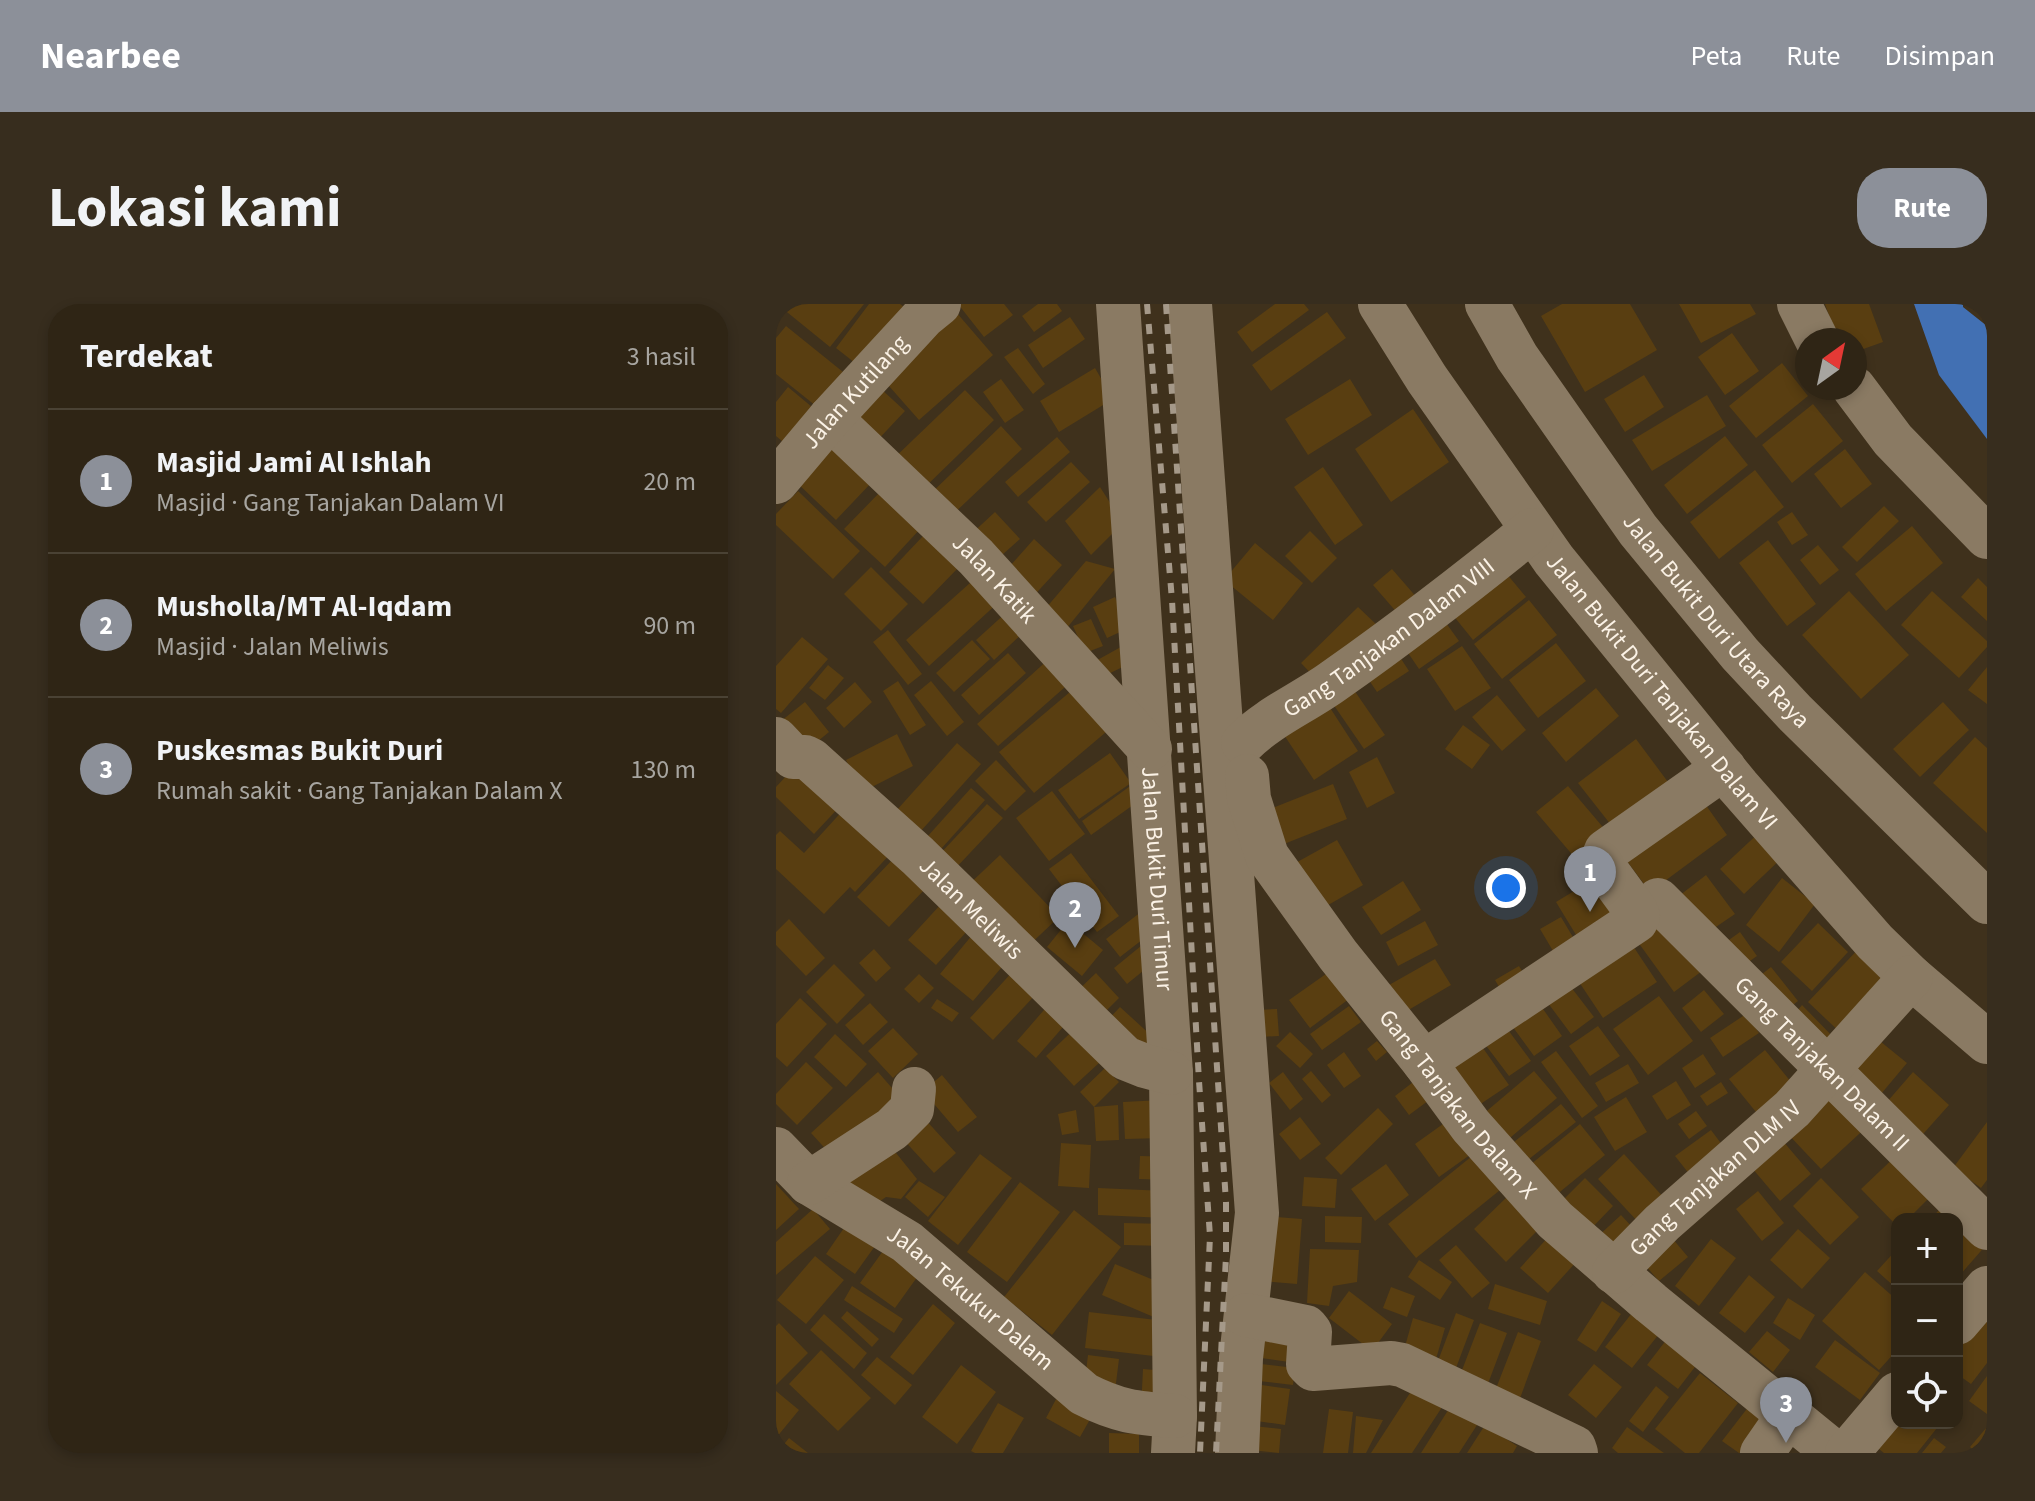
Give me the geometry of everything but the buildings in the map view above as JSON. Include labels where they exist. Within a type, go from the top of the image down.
[{"type":"street","name":"Jalan Bukit Duri Timur","points":[[1118,304],[1171,1073],[1174,1435]]},
{"type":"street","points":[[1190,304],[1232,737],[1257,1213],[1241,1358],[1237,1453]]},
{"type":"street","name":"Jalan Bukit Duri Tanjakan Dalam VI","points":[[1380,304],[1427,379],[1554,560],[1724,768],[1875,942],[1987,1042]]},
{"type":"street","name":"Jalan Bukit Duri Utara Raya","points":[[1487,304],[1517,357],[1638,530],[1740,654],[1795,713],[1987,902]]},
{"type":"street","points":[[1799,304],[1811,328]]},
{"type":"street","name":"Jalan Kutilang","points":[[776,482],[924,308]]},
{"type":"street","points":[[1863,400],[1893,440],[1987,537]]},
{"type":"street","name":"Jalan Katik","points":[[830,418],[976,557],[1150,749]]},
{"type":"street","name":"Gang Tanjakan Dalam VIII","points":[[1232,737],[1258,728],[1330,684],[1391,641],[1532,530]]},
{"type":"street","name":"Gang Tanjakan Dalam X","points":[[1232,737],[1267,856],[1338,955],[1471,1126],[1555,1220],[1835,1453]]},
{"type":"street","name":"Jalan Meliwis","points":[[776,739],[793,757],[811,760],[918,856],[1125,1058],[1171,1073]]},
{"type":"street","points":[[1424,1062],[1636,921],[1636,911],[1601,863],[1603,856],[1724,768]]},
{"type":"street","name":"Gang Tanjakan Dalam II","points":[[1658,900],[1987,1228]]},
{"type":"street","name":"Gang Tanjakan DLM IV","points":[[1614,1272],[1662,1223],[1792,1109],[1911,977]]},
{"type":"street","points":[[809,1183],[892,1129],[912,1109],[914,1089]]},
{"type":"street","name":"Jalan Tekukur Dalam","points":[[776,1149],[809,1183],[907,1242],[1084,1394],[1132,1413],[1174,1435]]},
{"type":"street","points":[[1963,1316],[1987,1288]]},
{"type":"street","points":[[1246,1315],[1306,1327],[1310,1332],[1308,1364],[1313,1369],[1391,1363],[1402,1365],[1578,1451]]},
{"type":"street","points":[[1847,1453],[1891,1401]]},
{"type":"street","points":[[1762,1453],[1789,1414]]},
{"type":"water","points":[[1914,304],[1963,304],[1987,326],[1987,439],[1939,375]]},
{"type":"railway","points":[[1147,304],[1172,600],[1210,1236],[1200,1453]]},
{"type":"railway","points":[[1166,304],[1226,1202],[1216,1453]]},
{"type":"place","name":"Masjid Jami Al Ishlah","points":[[1590,912]]},
{"type":"place","name":"Musholla/MT Al-Iqdam","points":[[1075,948]]},
{"type":"place","name":"Puskesmas Bukit Duri","points":[[1786,1443]]}]
